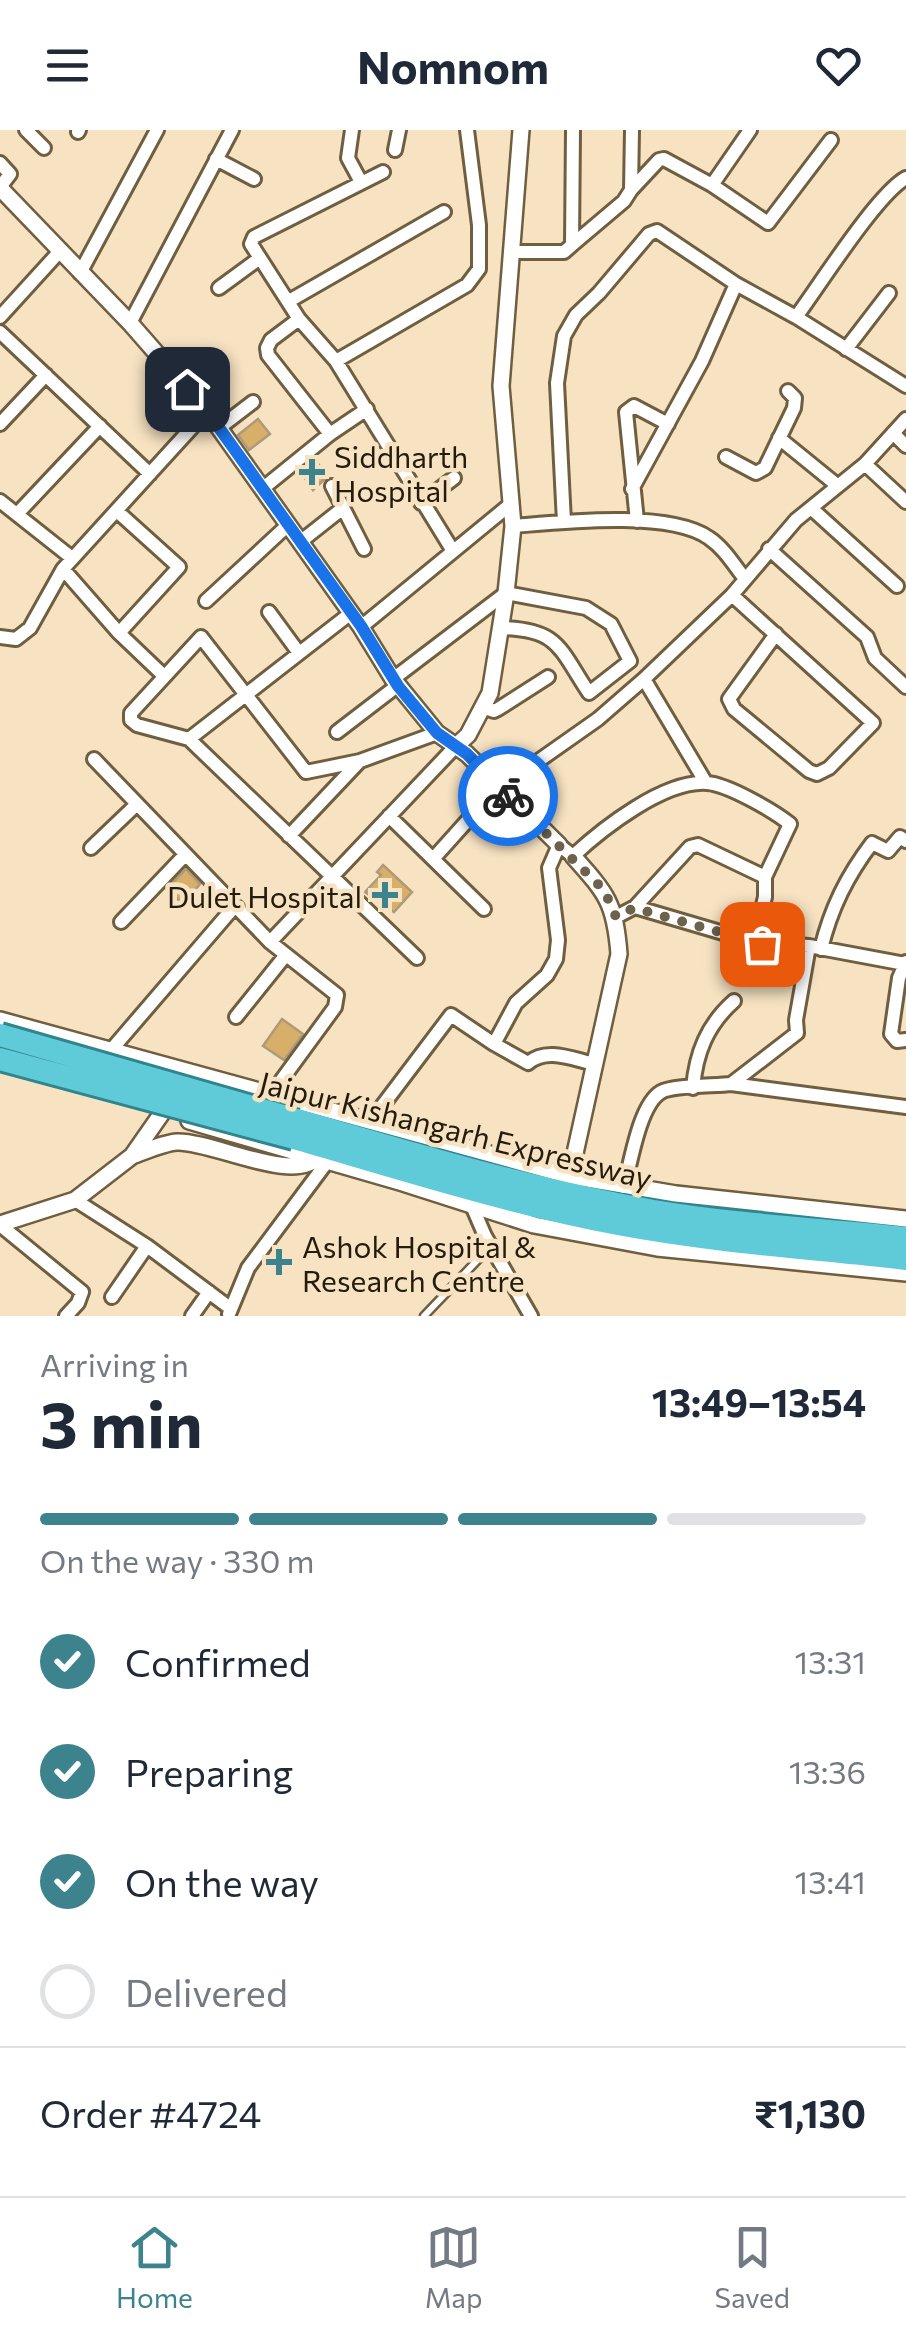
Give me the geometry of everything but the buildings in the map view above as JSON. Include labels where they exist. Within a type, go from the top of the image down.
[{"type":"highway","name":"Jaipur Kishangarh Expressway","points":[[0,1035],[503,1199],[666,1232],[906,1259]]},
{"type":"highway","name":"Jaipur Kishangarh Expressway","points":[[0,1059],[295,1129]]},
{"type":"highway","name":"Jaipur Kishangarh Expressway","points":[[330,1142],[625,1206],[906,1238]]},
{"type":"street","points":[[26,130],[44,148]]},
{"type":"street","points":[[80,273],[157,130]]},
{"type":"street","points":[[130,323],[232,130]]},
{"type":"street","points":[[352,130],[348,158],[361,182]]},
{"type":"street","points":[[395,150],[399,130]]},
{"type":"street","points":[[336,361],[467,285],[479,269],[479,225],[467,130]]},
{"type":"street","points":[[270,942],[468,735],[490,692],[513,526],[501,386],[521,130]]},
{"type":"street","points":[[572,245],[573,130]]},
{"type":"street","points":[[631,190],[632,130]]},
{"type":"street","points":[[712,185],[750,130]]},
{"type":"street","points":[[512,252],[564,252],[604,220],[664,158],[768,223],[831,140]]},
{"type":"street","points":[[216,159],[254,179]]},
{"type":"street","points":[[0,163],[10,174],[2,193],[130,323],[207,411],[356,620],[395,682],[437,733],[500,788],[604,890],[616,917],[620,954],[570,1176]]},
{"type":"street","points":[[384,172],[254,237],[251,244],[300,319],[336,361],[453,552]]},
{"type":"street","points":[[796,318],[862,225],[898,182],[906,178]]},
{"type":"street","points":[[289,301],[444,212]]},
{"type":"street","points":[[564,522],[557,383],[564,336],[576,315],[599,294],[648,234],[657,231],[736,284],[906,386]]},
{"type":"street","points":[[0,316],[60,250]]},
{"type":"street","points":[[219,288],[260,258]]},
{"type":"street","points":[[632,489],[702,361],[736,284]]},
{"type":"street","points":[[846,349],[889,292]]},
{"type":"street","points":[[300,319],[271,340],[268,356],[330,434]]},
{"type":"street","points":[[0,332],[150,474]]},
{"type":"street","points":[[0,424],[46,375]]},
{"type":"street","points":[[726,457],[756,473],[765,468],[794,408],[795,398],[788,391]]},
{"type":"street","points":[[219,428],[252,402]]},
{"type":"street","points":[[637,521],[626,412],[634,406],[668,424]]},
{"type":"street","points":[[262,489],[330,434],[367,410]]},
{"type":"street","points":[[0,636],[16,639],[30,628],[68,564],[207,411]]},
{"type":"street","points":[[500,788],[598,719],[644,679],[732,594],[769,549],[865,464],[906,418]]},
{"type":"street","points":[[17,514],[100,426]]},
{"type":"street","points":[[892,433],[906,446]]},
{"type":"street","points":[[780,438],[838,486]]},
{"type":"street","points":[[865,464],[906,502]]},
{"type":"street","points":[[421,503],[454,478]]},
{"type":"street","points":[[332,486],[364,548]]},
{"type":"street","points":[[0,501],[68,564],[119,632],[163,675]]},
{"type":"street","points":[[189,739],[299,654],[356,620],[453,552],[512,503]]},
{"type":"street","points":[[300,542],[343,508]]},
{"type":"street","points":[[812,508],[898,586]]},
{"type":"street","points":[[118,512],[180,566],[119,632]]},
{"type":"street","points":[[513,526],[637,521],[687,527],[720,547],[745,579]]},
{"type":"street","points":[[206,600],[288,525]]},
{"type":"street","points":[[769,549],[867,637],[875,658],[906,687]]},
{"type":"street","points":[[337,732],[506,593],[586,608],[611,624],[630,661],[588,693],[557,644],[544,633],[500,628]]},
{"type":"street","points":[[732,594],[776,634],[873,723],[830,768],[818,774],[809,772],[734,709],[729,699],[776,634]]},
{"type":"street","points":[[269,612],[299,654]]},
{"type":"street","points":[[417,958],[189,739],[137,725],[130,713],[201,637],[306,772],[360,761],[437,733]]},
{"type":"street","points":[[482,707],[494,711],[548,677]]},
{"type":"street","points":[[644,679],[706,783]]},
{"type":"street","points":[[94,759],[270,942],[337,994],[338,1001],[270,1093],[253,1140]]},
{"type":"street","points":[[289,836],[360,761]]},
{"type":"street","points":[[572,856],[628,813],[677,789],[706,783],[727,789],[790,824],[765,877],[761,919],[754,942]]},
{"type":"street","points":[[90,848],[136,805]]},
{"type":"street","points":[[389,816],[484,909]]},
{"type":"street","points":[[433,859],[468,820]]},
{"type":"street","points":[[731,1084],[796,1033],[815,947],[845,881],[872,843],[888,851],[900,837],[906,841]]},
{"type":"street","points":[[494,1044],[516,1002],[547,975],[556,959],[558,940],[549,868],[559,845]]},
{"type":"street","points":[[616,917],[634,908],[690,846],[698,845],[765,877]]},
{"type":"street","points":[[121,922],[184,856]]},
{"type":"street","points":[[98,1095],[112,1048],[234,906]]},
{"type":"street","points":[[634,908],[754,942],[815,947],[906,963],[899,978],[891,1034],[897,1041],[906,1040]]},
{"type":"street","points":[[236,1017],[285,956]]},
{"type":"street","points":[[693,1088],[697,1052],[719,1014],[734,1001]]},
{"type":"street","points":[[132,1156],[175,1142],[300,1167],[312,1164],[330,1142],[370,1122],[451,1016],[528,1064],[546,1054],[595,1064]]},
{"type":"street","points":[[0,1020],[270,1093],[330,1142],[403,1183],[534,1225],[656,1248],[906,1274]]},
{"type":"street","points":[[0,1068],[253,1140],[330,1142]]},
{"type":"street","points":[[624,1187],[644,1115],[663,1090],[731,1084],[906,1107]]},
{"type":"street","points":[[0,1224],[75,1200],[132,1156],[162,1113]]},
{"type":"street","points":[[370,1122],[624,1187],[906,1220]]},
{"type":"street","points":[[75,1200],[147,1246],[209,1292],[229,1312],[248,1268],[330,1142]]},
{"type":"street","points":[[474,1208],[531,1316]]},
{"type":"street","points":[[0,1224],[82,1292],[66,1316]]},
{"type":"street","points":[[112,1298],[147,1246]]},
{"type":"street","points":[[192,1316],[209,1292]]},
{"type":"lane","points":[[424,1316],[491,1246]]},
{"type":"way so far","points":[[508,796],[604,890],[616,917],[634,908],[762,944]]},
{"type":"place","name":"Siddharth Hospital","points":[[312,472]]},
{"type":"place","name":"Dulet Hospital","points":[[385,895]]},
{"type":"place","name":"Ashok Hospital & Research Centre","points":[[279,1262]]},
{"type":"route","points":[[187,389],[207,411],[352,613],[398,686],[437,733],[467,754],[508,796]]}]
